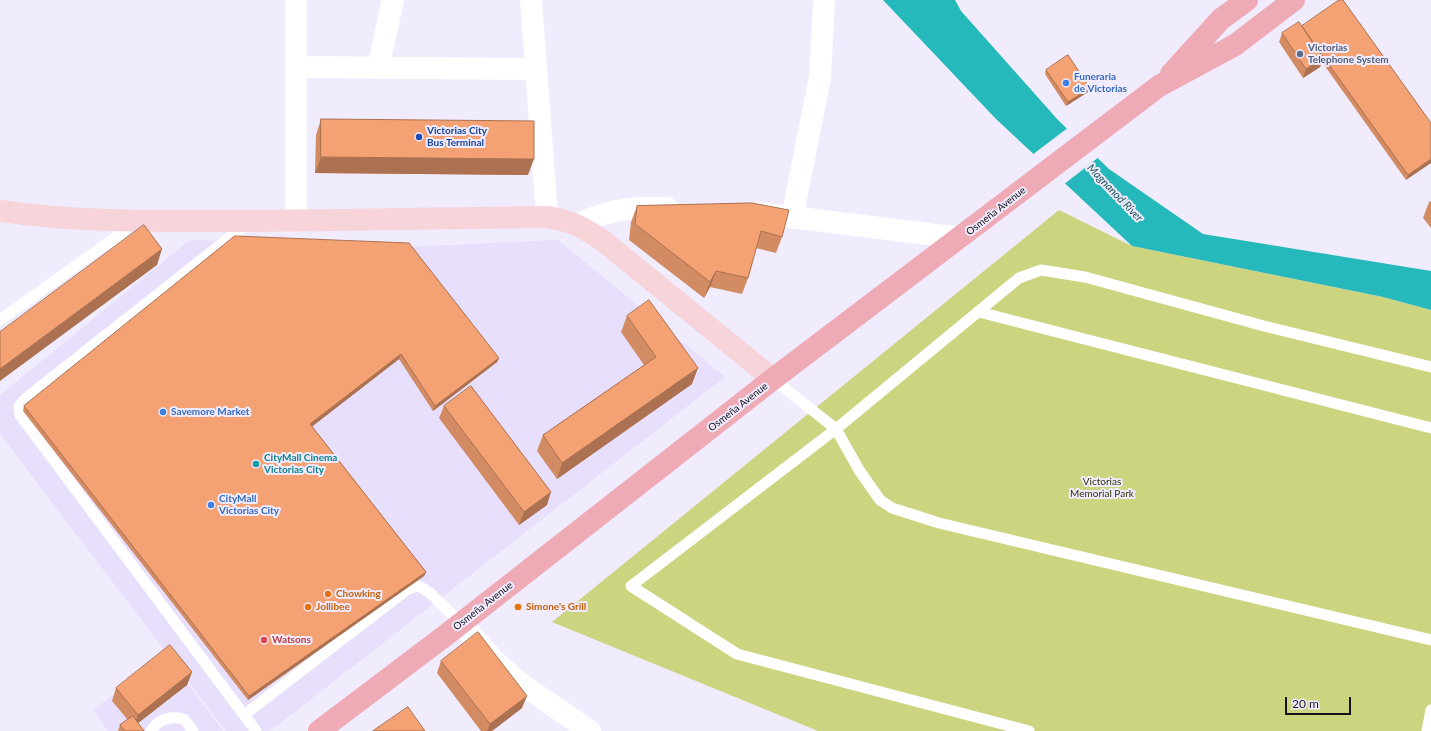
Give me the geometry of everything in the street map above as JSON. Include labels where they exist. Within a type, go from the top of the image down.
[{"type":"main road","name":"Osmeña Avenue","points":[[1159,86],[1221,19],[1247,0]]},
{"type":"main road","name":"Osmeña Avenue","points":[[319,731],[461,623],[773,379],[1088,139],[1159,86],[1235,45],[1294,0]]},
{"type":"street","points":[[296,0],[296,221]]},
{"type":"street","points":[[378,68],[393,0]]},
{"type":"street","points":[[532,0],[546,217]]},
{"type":"street","points":[[792,218],[820,77],[824,0]]},
{"type":"street","points":[[296,67],[536,69]]},
{"type":"street","points":[[578,224],[623,208],[685,209]]},
{"type":"street","points":[[0,211],[38,216],[134,221],[296,221],[546,217],[565,220],[578,224],[602,240],[773,379]]},
{"type":"street","points":[[740,212],[960,238]]},
{"type":"street","points":[[461,623],[495,661],[521,684],[590,731]]},
{"type":"lane","points":[[0,320],[119,235],[134,221]]},
{"type":"lane","points":[[251,221],[26,398],[19,406],[20,415],[256,731]]},
{"type":"lane","points":[[1029,731],[737,654],[631,586],[836,429],[1019,278],[1041,270],[1085,277],[1264,326],[1431,367]]},
{"type":"lane","points":[[979,312],[1431,428]]},
{"type":"lane","points":[[773,379],[836,429],[859,470],[880,500],[892,508],[939,523],[1431,640]]},
{"type":"lane","points":[[244,716],[408,590],[419,586],[430,593],[461,623]]},
{"type":"lane","points":[[1427,731],[1431,710]]},
{"type":"lane","points":[[151,731],[157,724],[170,717],[184,719],[193,731]]},
{"type":"shaded area","name":"CityMall Victorias City","points":[[190,240],[407,247],[558,240],[725,377],[270,731],[226,731],[0,434],[0,395]]},
{"type":"shaded area","points":[[166,655],[223,731],[108,731],[93,710]]},
{"type":"green space","name":"Victorias Memorial Park","points":[[1059,210],[1132,246],[1383,297],[1431,310],[1431,731],[818,731],[552,622]]},
{"type":"water","name":"Magnanod River","points":[[883,0],[955,0],[961,11],[1058,120],[1109,169],[1203,234],[1431,271],[1431,310],[1383,297],[1132,246],[996,119]]},
{"type":"pier","points":[[1069,127],[1099,157],[1063,185],[1032,155]]},
{"type":"building","points":[[1339,0],[1343,0],[1431,123],[1431,159],[1408,175],[1302,26]]},
{"type":"building","points":[[1299,22],[1323,58],[1306,69],[1282,33]]},
{"type":"building","name":"Funeraria de Victorias","points":[[1068,55],[1090,88],[1068,102],[1046,70]]},
{"type":"building","points":[[321,119],[534,121],[534,159],[321,157]]},
{"type":"building","points":[[752,203],[789,210],[782,237],[761,231],[748,278],[716,271],[710,282],[635,224],[637,206]]},
{"type":"building","points":[[144,225],[162,249],[0,369],[0,332]]},
{"type":"building","name":"CityMall Victorias City","points":[[235,236],[409,243],[499,358],[435,406],[401,354],[310,424],[426,572],[249,696],[24,406]]},
{"type":"building","points":[[649,300],[698,368],[562,463],[543,435],[656,357],[627,316]]},
{"type":"building","points":[[471,386],[551,492],[524,512],[444,406]]},
{"type":"building","points":[[478,632],[527,696],[490,724],[441,661]]},
{"type":"building","points":[[170,645],[192,672],[138,715],[116,688]]},
{"type":"building","points":[[408,707],[425,731],[373,731]]},
{"type":"building","points":[[133,716],[144,731],[125,731],[120,725]]},
{"type":"place","name":"Victorias Telephone System","points":[[1300,54]]},
{"type":"place","name":"Funeraria de Victorias","points":[[1066,83]]},
{"type":"place","name":"Victorias City Bus Terminal","points":[[419,137]]},
{"type":"place","name":"Savemore Market","points":[[163,412]]},
{"type":"place","name":"CityMall Cinema Victorias City","points":[[256,464]]},
{"type":"place","name":"CityMall Victorias City","points":[[211,505]]},
{"type":"place","name":"Chowking","points":[[328,594]]},
{"type":"place","name":"Jollibee","points":[[308,607]]},
{"type":"place","name":"Simone's Grill","points":[[518,607]]},
{"type":"place","name":"Watsons","points":[[264,640]]}]
